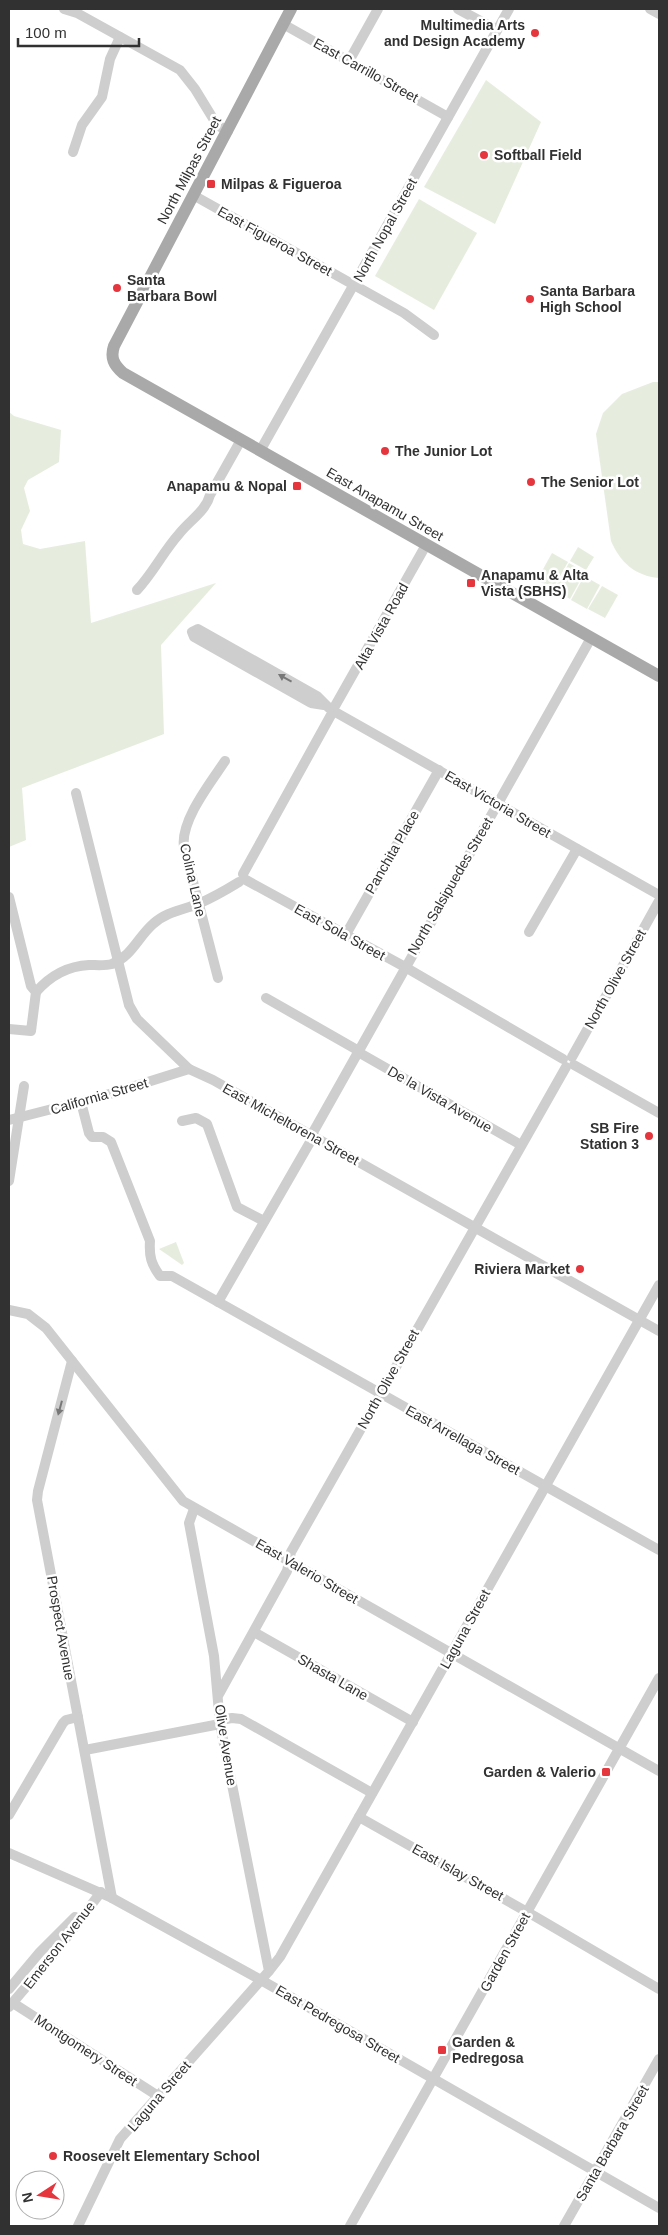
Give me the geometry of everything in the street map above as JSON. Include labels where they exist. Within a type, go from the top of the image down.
[{"type":"main road","name":"North Milpas Street","points":[[114,346],[291,9]]},
{"type":"main road","name":"East Anapamu Street","points":[[114,346],[112,357],[114,364],[123,373],[659,676]]},
{"type":"street","points":[[64,9],[77,13],[180,70],[195,89],[218,125],[228,131]]},
{"type":"street","points":[[349,61],[378,9]]},
{"type":"street","points":[[458,9],[497,30]]},
{"type":"street","name":"North Nopal Street","points":[[260,451],[509,9]]},
{"type":"street","points":[[650,9],[659,14]]},
{"type":"street","name":"East Carrillo Street","points":[[283,24],[448,117]]},
{"type":"street","points":[[73,152],[82,125],[102,97],[110,59],[120,37]]},
{"type":"street","name":"East Figueroa Street","points":[[193,195],[404,313],[434,335]]},
{"type":"street","points":[[137,590],[149,577],[178,534],[208,503],[210,495],[241,440]]},
{"type":"street","name":"Alta Vista Road","points":[[243,879],[331,710],[426,545]]},
{"type":"street","name":"East Victoria Street","points":[[331,710],[317,696],[198,629],[192,632],[194,637],[311,703],[331,710],[659,895]]},
{"type":"street","name":"North Salsipuedes Street","points":[[218,1302],[591,638]]},
{"type":"street","name":"Colina Lane","points":[[218,978],[184,848],[184,832],[225,761]]},
{"type":"street","name":"Panchita Place","points":[[345,936],[439,770]]},
{"type":"street","name":"East Micheltorena Street","points":[[76,793],[129,1005],[137,1019],[190,1069],[213,1080],[659,1331]]},
{"type":"street","points":[[529,932],[577,848]]},
{"type":"street","points":[[9,1029],[31,1031],[36,992],[46,981],[63,971],[83,965],[108,965],[118,961],[136,945],[151,925],[159,919],[170,912],[198,904],[243,879]]},
{"type":"street","name":"East Sola Street","points":[[243,879],[405,967],[659,1113]]},
{"type":"street","points":[[9,896],[31,986],[36,992]]},
{"type":"street","name":"North Olive Street","points":[[219,1694],[287,1571],[291,1552],[659,901]]},
{"type":"street","name":"De la Vista Avenue","points":[[266,998],[521,1145]]},
{"type":"street","name":"California Street","points":[[9,1120],[81,1102],[190,1069]]},
{"type":"street","points":[[9,1181],[24,1086]]},
{"type":"street","name":"East Arrellaga Street","points":[[81,1102],[89,1133],[92,1137],[103,1137],[111,1142],[150,1241],[149,1257],[151,1264],[160,1276],[172,1276],[659,1550]]},
{"type":"street","points":[[182,1120],[196,1118],[206,1124],[237,1207],[264,1221]]},
{"type":"street","name":"Laguna Street","points":[[268,1971],[280,1958],[659,1285]]},
{"type":"street","name":"East Valerio Street","points":[[9,1310],[28,1314],[46,1328],[178,1496],[194,1509],[452,1652],[659,1770]]},
{"type":"street","name":"Prospect Avenue","points":[[72,1361],[37,1500],[112,1898]]},
{"type":"street","name":"Olive Avenue","points":[[194,1509],[189,1523],[214,1656],[219,1694],[220,1722],[268,1971]]},
{"type":"street","name":"Shasta Lane","points":[[254,1632],[413,1722]]},
{"type":"street","name":"Garden Street","points":[[350,2226],[659,1678]]},
{"type":"street","points":[[9,1815],[63,1723],[66,1720],[78,1717]]},
{"type":"street","points":[[85,1750],[232,1718],[241,1719],[372,1793]]},
{"type":"street","name":"East Islay Street","points":[[359,1817],[659,1989]]},
{"type":"street","name":"East Pedregosa Street","points":[[9,1853],[112,1898],[261,1980],[659,2208]]},
{"type":"street","name":"Emerson Avenue","points":[[9,1989],[40,1952],[101,1892]]},
{"type":"street","name":"Emerson Avenue","points":[[11,2006],[54,1954],[101,1892]]},
{"type":"street","points":[[261,1980],[268,1971]]},
{"type":"street","name":"Laguna Street","points":[[78,2226],[120,2139],[261,1980]]},
{"type":"street","name":"Montgomery Street","points":[[11,2006],[158,2096]]},
{"type":"street","name":"Santa Barbara Street","points":[[564,2226],[659,2059]]},
{"type":"shaded area","name":"Softball Field","points":[[486,80],[541,122],[495,224],[424,187]]},
{"type":"shaded area","points":[[419,199],[477,233],[434,310],[375,276]]},
{"type":"shaded area","points":[[653,382],[659,382],[659,578],[650,577],[629,567],[611,541],[596,434],[603,413],[622,394]]},
{"type":"shaded area","points":[[9,412],[14,416],[61,430],[59,462],[28,480],[24,488],[30,511],[21,530],[23,544],[40,549],[85,541],[91,623],[216,583],[161,645],[164,734],[22,788],[26,840],[9,847]]},
{"type":"shaded area","points":[[578,547],[594,557],[586,570],[570,561]]},
{"type":"shaded area","points":[[552,553],[568,562],[553,589],[537,580]]},
{"type":"shaded area","points":[[569,563],[585,572],[570,599],[554,589]]},
{"type":"shaded area","points":[[584,576],[600,585],[587,609],[571,600]]},
{"type":"shaded area","points":[[602,586],[618,595],[605,618],[588,609]]},
{"type":"shaded area","points":[[176,1242],[184,1263],[182,1265],[159,1249]]},
{"type":"place","name":"Multimedia Arts and Design Academy","points":[[535,33]]},
{"type":"place","name":"Softball Field","points":[[484,155]]},
{"type":"place","name":"Milpas & Figueroa","points":[[211,184]]},
{"type":"place","name":"Santa Barbara Bowl","points":[[117,288]]},
{"type":"place","name":"Santa Barbara High School","points":[[530,299]]},
{"type":"place","name":"The Junior Lot","points":[[385,451]]},
{"type":"place","name":"The Senior Lot","points":[[531,482]]},
{"type":"place","name":"Anapamu & Nopal","points":[[297,486]]},
{"type":"place","name":"Anapamu & Alta Vista (SBHS)","points":[[471,583]]},
{"type":"place","name":"SB Fire Station 3","points":[[649,1136]]},
{"type":"place","name":"Riviera Market","points":[[580,1269]]},
{"type":"place","name":"Garden & Valerio","points":[[606,1772]]},
{"type":"place","name":"Garden & Pedregosa","points":[[442,2050]]},
{"type":"place","name":"Roosevelt Elementary School","points":[[53,2156]]}]
